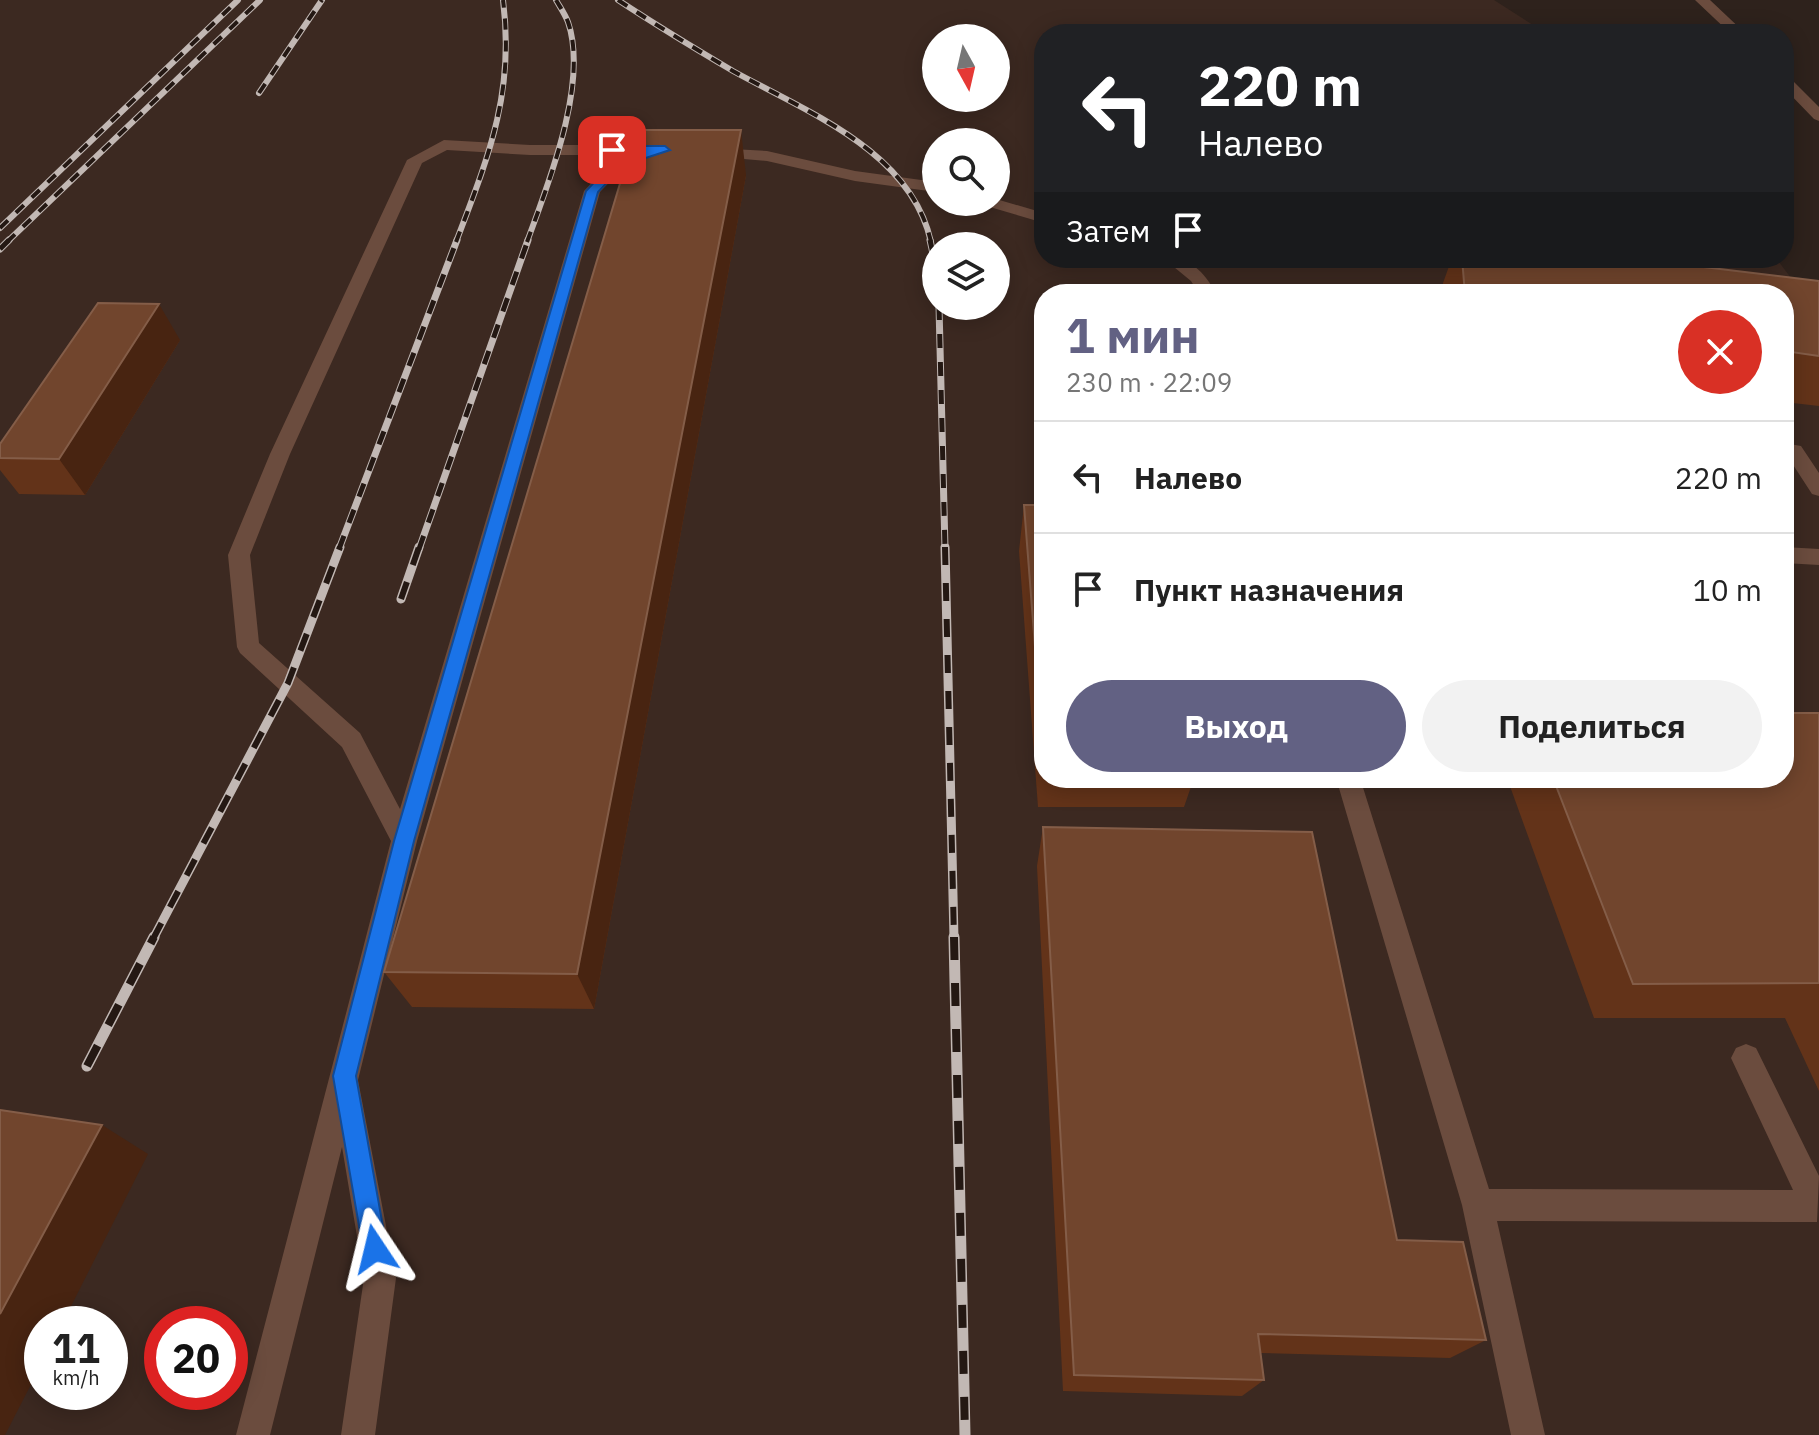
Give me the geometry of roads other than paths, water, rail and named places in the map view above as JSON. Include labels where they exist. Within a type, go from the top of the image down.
[{"type":"street","points":[[1702,0],[1728,24]]},
{"type":"street","points":[[1794,90],[1819,116]]},
{"type":"street","points":[[404,841],[351,740],[248,647],[239,555],[280,454],[415,160],[444,145],[530,150],[679,151],[767,156],[855,176],[922,185]]},
{"type":"street","points":[[253,1435],[404,841],[592,191],[619,163],[679,151]]},
{"type":"street","points":[[1010,208],[1034,215]]},
{"type":"street","points":[[1185,268],[1202,284]]},
{"type":"street","points":[[1794,451],[1819,489]]},
{"type":"street","points":[[1794,556],[1819,557]]},
{"type":"street","points":[[1351,788],[1478,1205],[1528,1435]]},
{"type":"street","points":[[1478,1205],[1817,1206],[1746,1058]]},
{"type":"street","points":[[345,1076],[380,1278],[358,1435]]},
{"type":"railway","points":[[0,228],[238,0]]},
{"type":"railway","points":[[7,242],[260,0]]},
{"type":"railway","points":[[259,93],[322,0]]},
{"type":"railway","points":[[456,242],[479,182],[502,95],[506,34],[503,0]]},
{"type":"railway","points":[[527,242],[555,163],[570,103],[573,47],[568,22],[556,0]]},
{"type":"railway","points":[[618,0],[733,71],[852,138],[879,159],[902,183],[920,210],[928,232]]},
{"type":"railway","points":[[339,549],[457,240]]},
{"type":"railway","points":[[419,549],[528,240]]},
{"type":"railway","points":[[0,249],[7,242]]},
{"type":"railway","points":[[939,320],[945,549]]},
{"type":"railway","points":[[153,939],[288,683],[340,547]]},
{"type":"railway","points":[[401,599],[419,547]]},
{"type":"railway","points":[[945,547],[954,939]]},
{"type":"railway","points":[[87,1066],[154,937]]},
{"type":"railway","points":[[954,937],[965,1435]]}]
